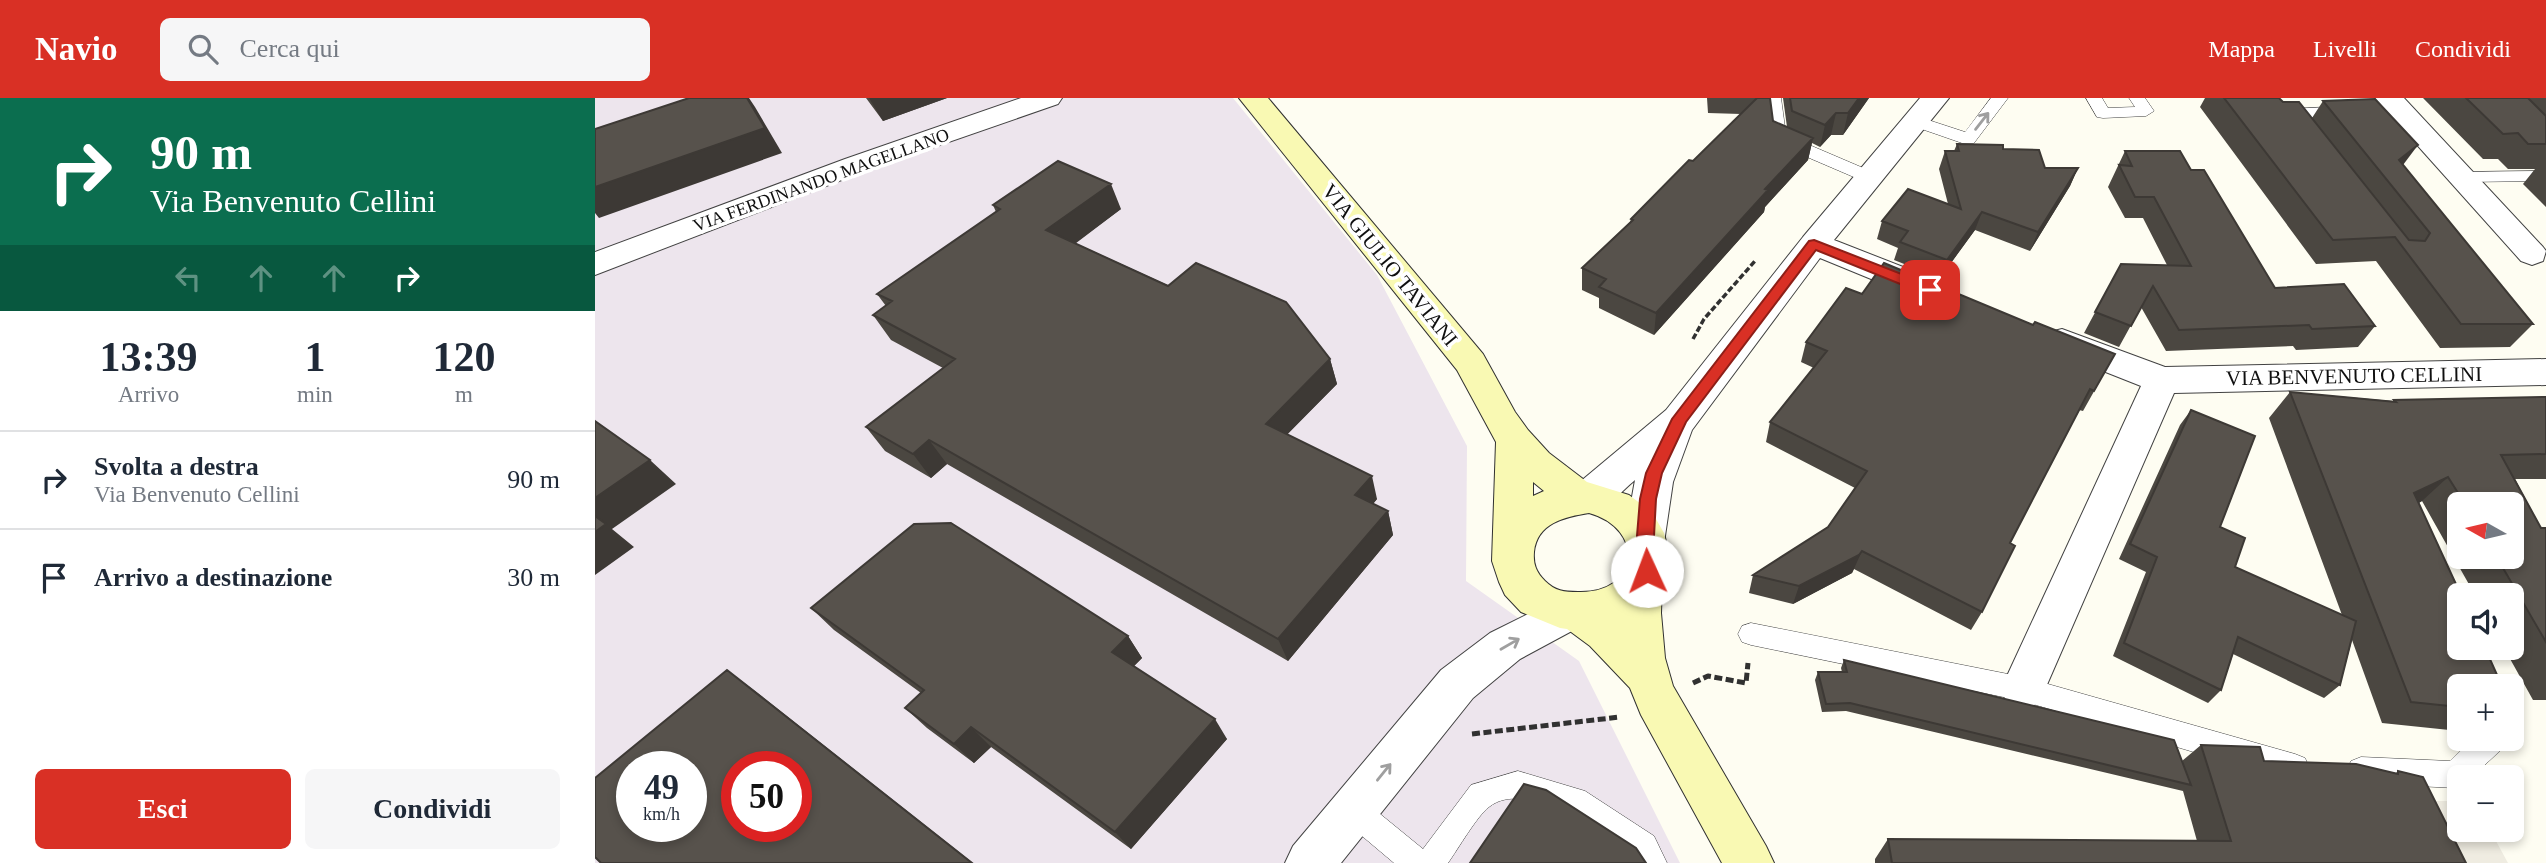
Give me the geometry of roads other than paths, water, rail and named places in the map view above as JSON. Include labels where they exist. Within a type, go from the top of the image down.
[{"type":"main road","name":"VIA GIULIO TAVIANI","points":[[1253,98],[1471,363],[1501,421],[1515,440],[1536,463],[1584,498]]},
{"type":"main road","points":[[1515,440],[1512,562],[1520,583],[1537,600],[1573,613],[1605,633],[1650,689],[1749,863]]},
{"type":"main road","points":[[1513,540],[1533,513],[1556,502],[1584,498],[1619,508],[1639,525],[1646,536],[1650,559],[1641,582],[1638,621],[1650,689]]},
{"type":"main road","points":[[1573,613],[1606,609],[1620,603],[1641,582]]},
{"type":"street","name":"VIA FERDINANDO MAGELLANO","points":[[595,264],[855,165],[1048,98]]},
{"type":"street","points":[[2394,103],[2462,177],[2539,254]]},
{"type":"street","points":[[1584,498],[1679,419],[1814,244],[1926,110]]},
{"type":"street","points":[[1814,244],[1956,300]]},
{"type":"street","name":"VIA BENVENUTO CELLINI","points":[[2033,330],[2162,380],[2546,372]]},
{"type":"street","points":[[2023,689],[2162,380]]},
{"type":"street","points":[[1646,536],[1648,499],[1654,473],[1679,419]]},
{"type":"street","points":[[1310,863],[1457,684],[1505,646],[1573,613]]},
{"type":"lane","points":[[1773,98],[1778,138],[1869,177]]},
{"type":"lane","points":[[1926,110],[1968,139],[2000,98]]},
{"type":"lane","points":[[2094,98],[2103,113],[2146,111],[2137,98]]},
{"type":"lane","points":[[2303,135],[2287,114],[2394,103]]},
{"type":"lane","points":[[2462,177],[2546,176]]},
{"type":"lane","points":[[1751,634],[2023,689],[2284,766],[2455,775],[2480,751]]},
{"type":"lane","points":[[1430,863],[1481,795],[1518,784],[1575,801],[1644,846],[1652,863]]},
{"type":"lane","points":[[1353,810],[1417,863]]}]
